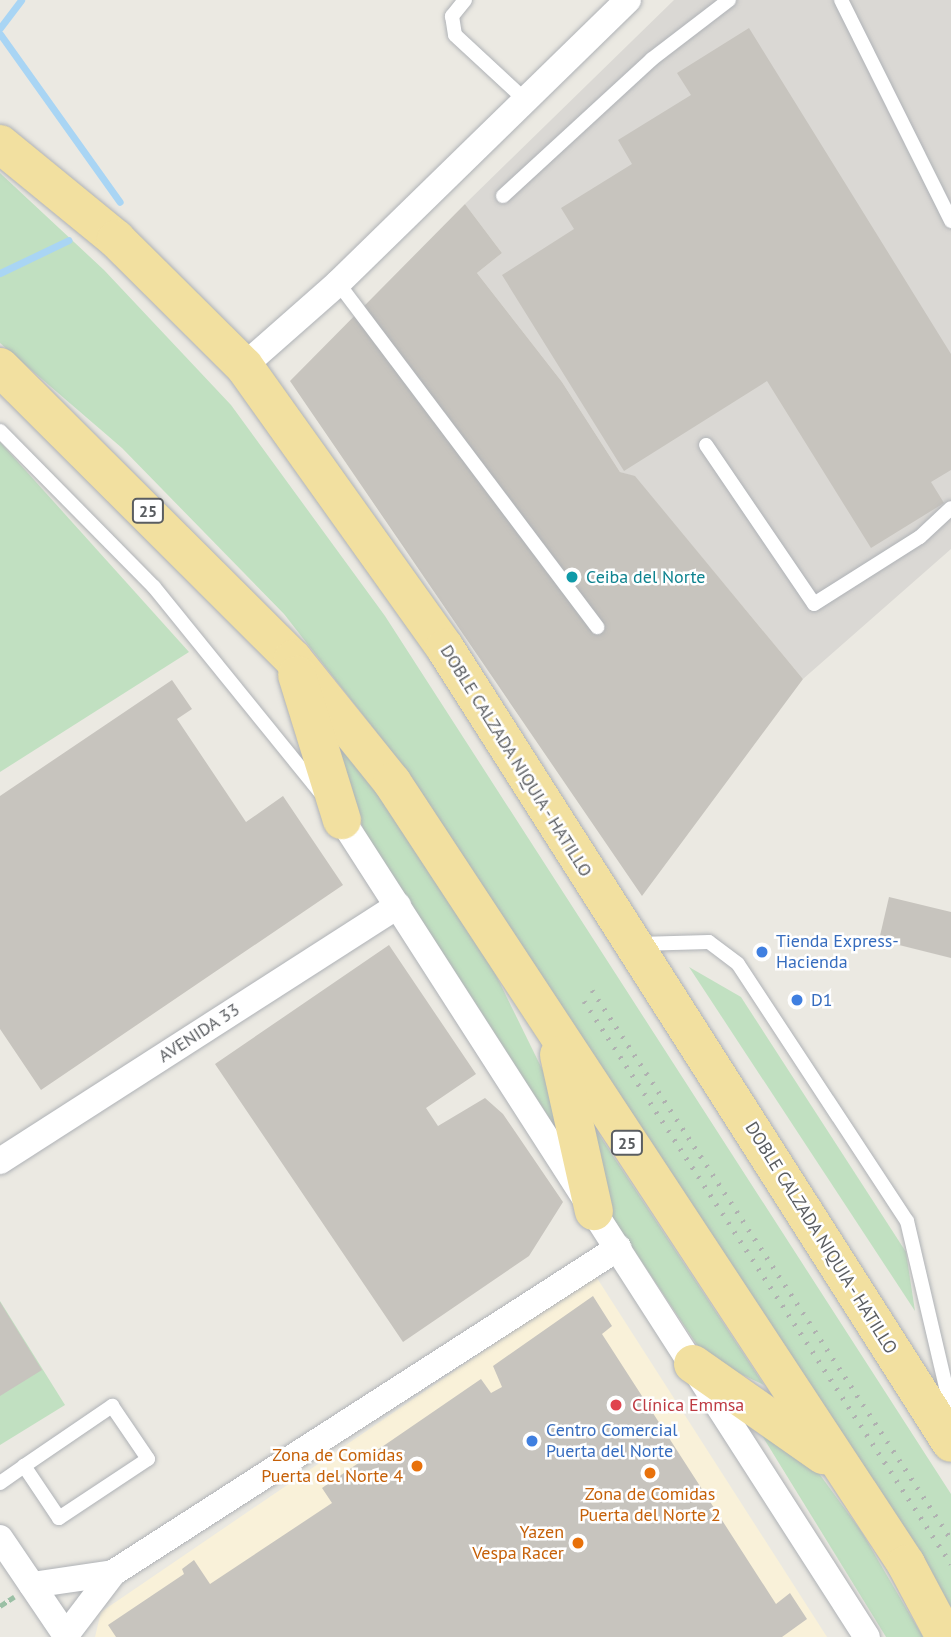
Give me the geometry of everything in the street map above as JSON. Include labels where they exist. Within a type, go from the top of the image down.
[{"type":"highway","name":"DOBLE CALZADA NIQUIA - HATILLO","points":[[0,144],[33,174],[116,239],[244,366],[445,648],[951,1443]]},
{"type":"highway","name":"25","points":[[0,367],[293,659],[392,782],[842,1468],[945,1637]]},
{"type":"highway","points":[[293,659],[341,820]]},
{"type":"highway","points":[[554,1032],[594,1211]]},
{"type":"highway","points":[[693,1364],[842,1468]]},
{"type":"street","points":[[244,366],[338,284],[628,0]]},
{"type":"street","points":[[0,121],[33,174]]},
{"type":"street","points":[[341,820],[867,1637]]},
{"type":"street","name":"AVENIDA 33","points":[[0,1161],[398,905]]},
{"type":"street","points":[[0,1538],[67,1636],[113,1573],[618,1248]]},
{"type":"street","points":[[32,1585],[113,1573]]},
{"type":"lane","points":[[465,0],[452,16],[455,35],[524,99]]},
{"type":"lane","points":[[503,196],[652,60],[729,0]]},
{"type":"lane","points":[[841,0],[951,221]]},
{"type":"lane","points":[[338,284],[597,627]]},
{"type":"lane","points":[[0,432],[154,587],[341,820]]},
{"type":"lane","points":[[706,445],[814,604],[920,537],[951,508]]},
{"type":"lane","points":[[632,945],[709,942],[738,964],[907,1221],[951,1408]]},
{"type":"lane","points":[[0,1483],[24,1466],[112,1406],[148,1460],[59,1518],[24,1466]]},
{"type":"shaded area","points":[[674,0],[951,0],[951,549],[803,679],[635,477],[620,472],[562,382],[477,273],[502,253],[465,204]]},
{"type":"shaded area","name":"Centro Comercial Puerta del Norte","points":[[595,1275],[827,1637],[95,1637],[101,1612]]},
{"type":"green space","points":[[0,173],[104,270],[231,405],[385,616],[951,1494],[951,1616],[410,775],[284,614],[122,448],[0,343]]},
{"type":"green space","points":[[0,442],[189,652],[0,772]]},
{"type":"green space","points":[[321,718],[371,779],[490,963],[546,1077],[561,1136],[364,830]]},
{"type":"green space","points":[[689,967],[741,997],[906,1252],[915,1311]]},
{"type":"green space","points":[[586,1115],[764,1385],[705,1357],[601,1200]]},
{"type":"green space","points":[[0,1301],[65,1405],[0,1445]]},
{"type":"green space","points":[[747,1411],[799,1446],[861,1531],[923,1637],[886,1637]]},
{"type":"building","points":[[749,28],[951,354],[951,470],[931,482],[944,503],[871,548],[767,381],[624,471],[502,275],[574,229],[561,208],[632,164],[618,140],[691,95],[677,73]]},
{"type":"building","name":"Ceiba del Norte","points":[[465,204],[502,253],[477,273],[562,382],[620,472],[635,476],[803,679],[642,896],[290,381]]},
{"type":"building","points":[[172,680],[192,709],[177,719],[246,822],[283,796],[343,885],[41,1090],[0,1029],[0,796]]},
{"type":"building","points":[[889,897],[951,912],[951,958],[879,940]]},
{"type":"building","points":[[389,945],[476,1074],[426,1108],[438,1126],[485,1098],[503,1114],[563,1202],[529,1256],[403,1342],[215,1064]]},
{"type":"building","name":"Centro Comercial Puerta del Norte","points":[[593,1296],[612,1326],[602,1334],[776,1604],[790,1593],[807,1619],[782,1637],[116,1637],[108,1625],[184,1574],[182,1569],[194,1560],[210,1584],[332,1503],[322,1488],[481,1379],[491,1393],[502,1387],[493,1366]]},
{"type":"building","points":[[0,1302],[42,1370],[0,1396]]},
{"type":"waterway","points":[[0,28],[21,0]]},
{"type":"waterway","points":[[0,34],[120,202]]},
{"type":"waterway","points":[[0,273],[69,240]]},
{"type":"railway","points":[[592,990],[951,1539]]},
{"type":"railway","points":[[584,1001],[951,1564]]},
{"type":"place","name":"Ceiba del Norte","points":[[572,577]]},
{"type":"place","name":"Tienda Express- Hacienda","points":[[762,952]]},
{"type":"place","name":"D1","points":[[797,1000]]},
{"type":"place","name":"Clínica Emmsa","points":[[616,1405]]},
{"type":"place","name":"Centro Comercial Puerta del Norte","points":[[532,1441]]},
{"type":"place","name":"Zona de Comidas Puerta del Norte 4","points":[[417,1466]]},
{"type":"place","name":"Zona de Comidas Puerta del Norte 2","points":[[650,1473]]},
{"type":"place","name":"Yazen Vespa Racer","points":[[578,1543]]}]
